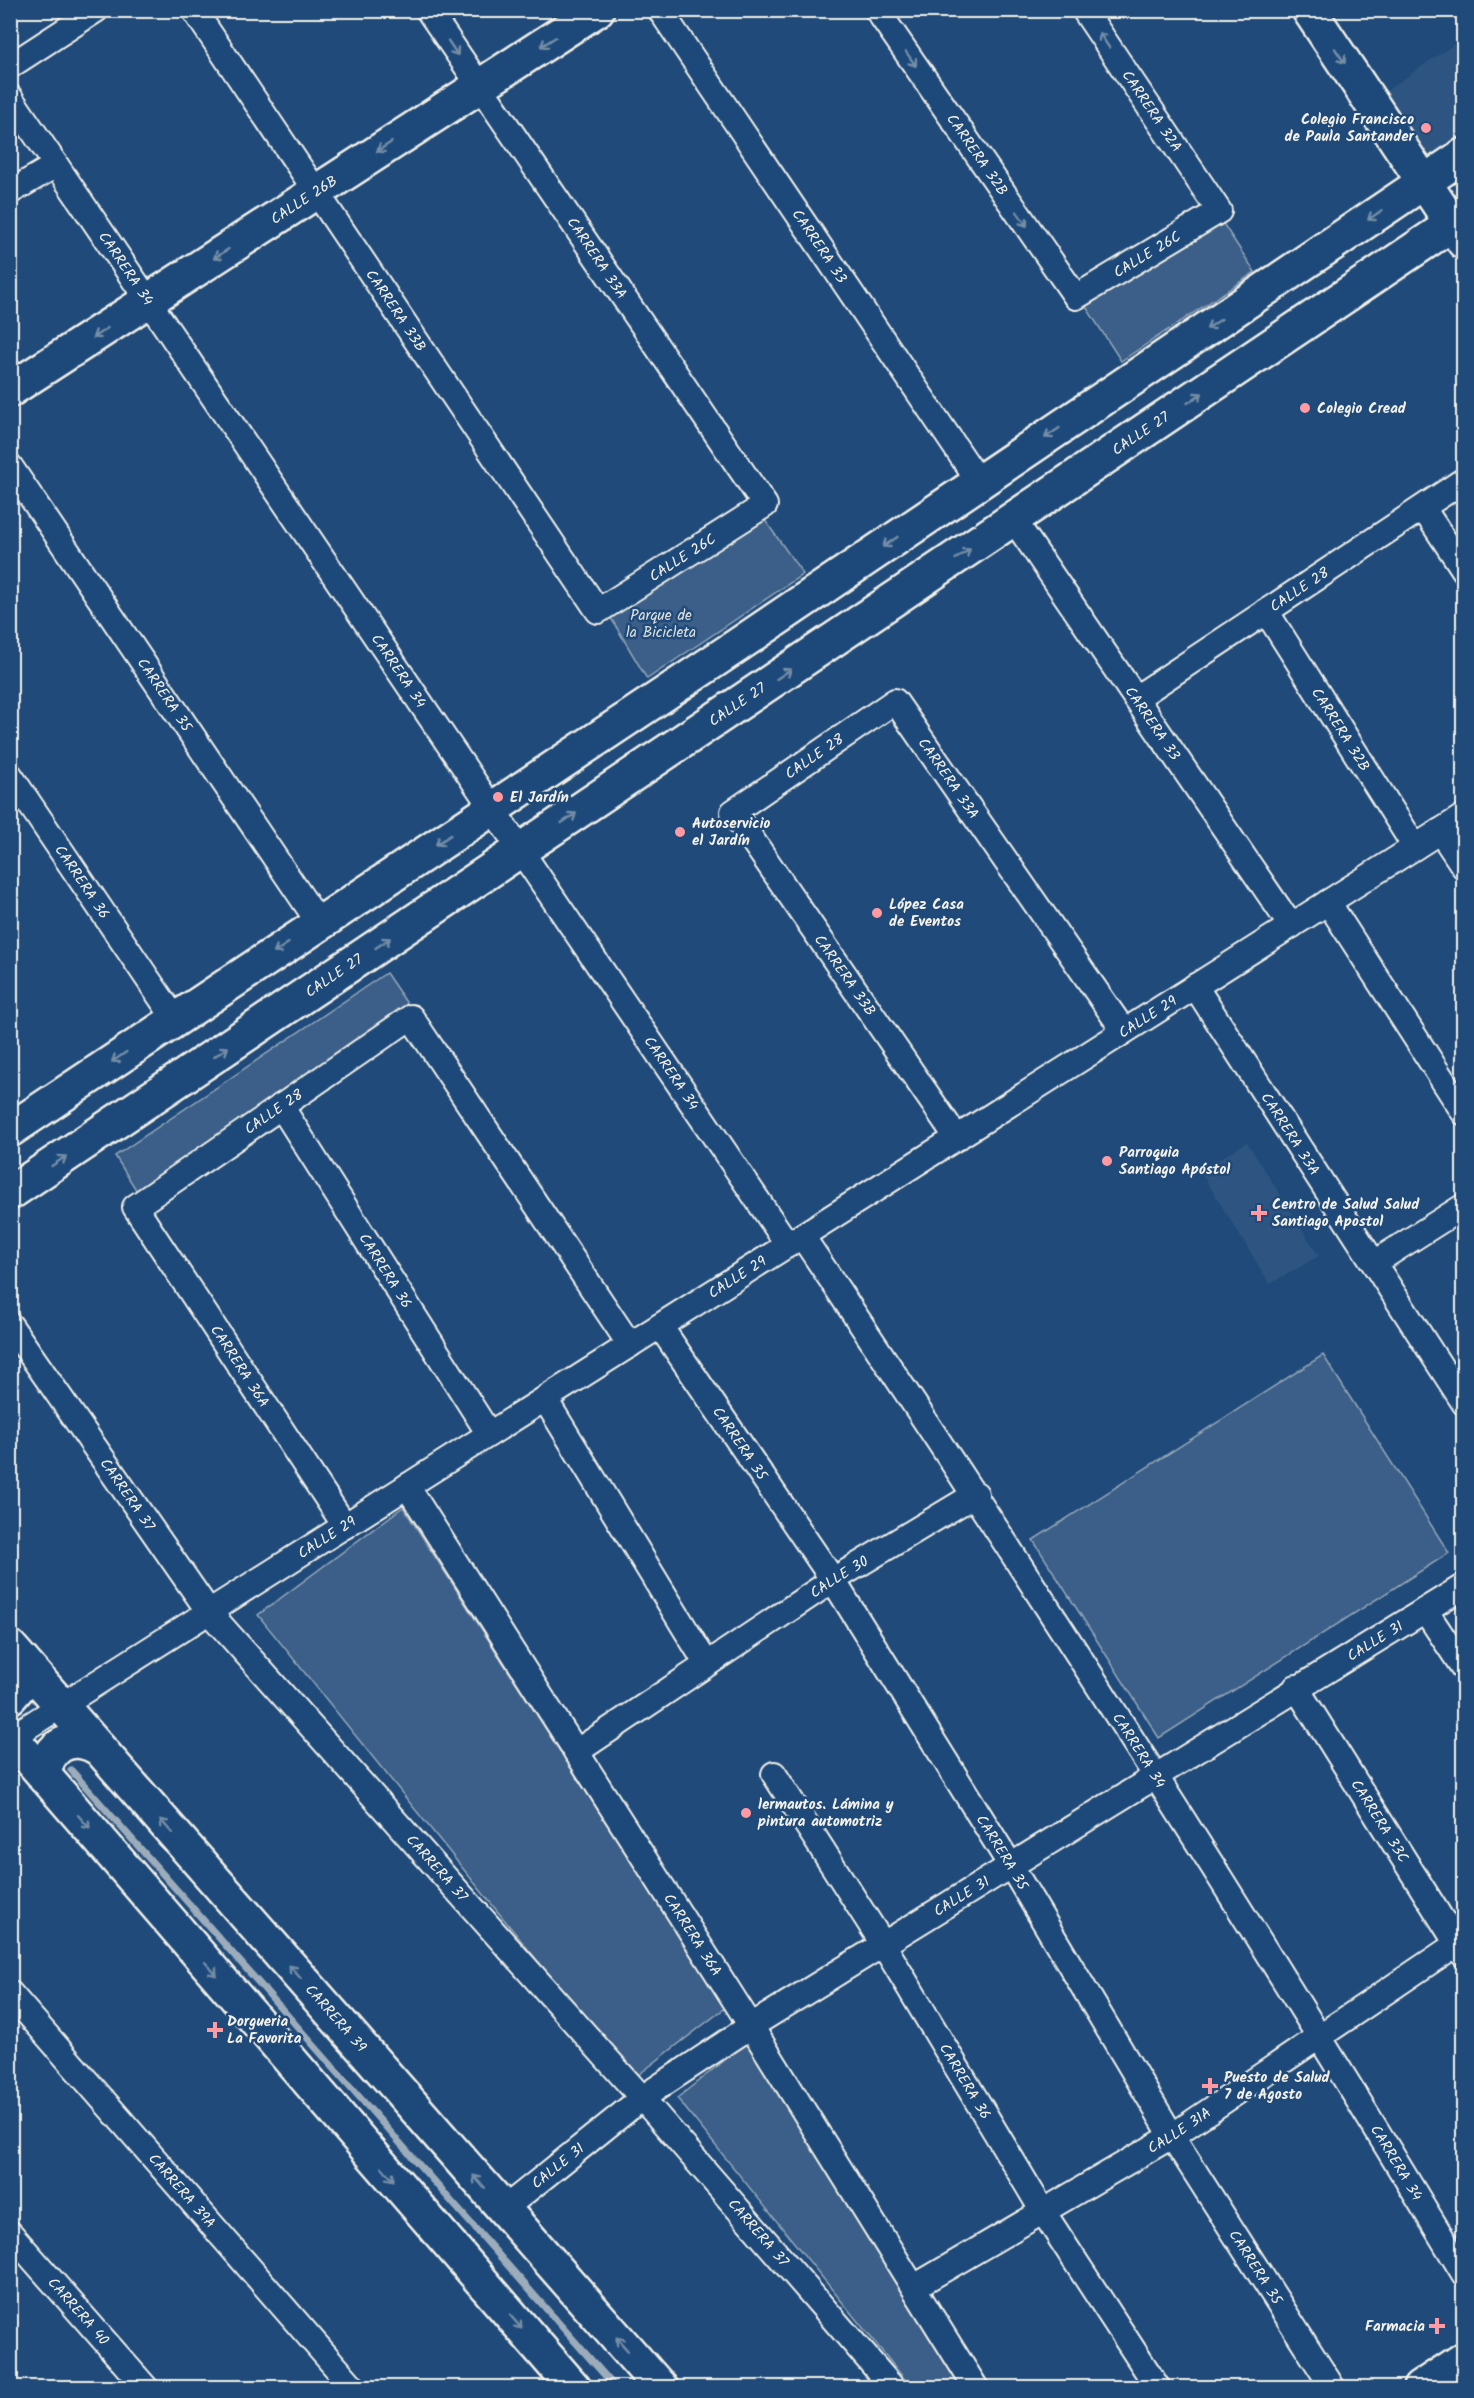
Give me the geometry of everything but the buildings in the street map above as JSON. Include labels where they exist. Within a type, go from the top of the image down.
[{"type":"main road","name":"CALLE 26B","points":[[10,390],[597,10]]},
{"type":"main road","points":[[1309,10],[1424,182],[1460,228]]},
{"type":"main road","points":[[10,1130],[1464,155]]},
{"type":"main road","name":"CALLE 27","points":[[10,1194],[1014,520],[1460,228]]},
{"type":"main road","points":[[10,1697],[24,1681],[17,1654]]},
{"type":"main road","name":"CARRERA 39","points":[[17,1654],[96,1747],[661,2388]]},
{"type":"main road","points":[[11,1737],[574,2388]]},
{"type":"main road","points":[[45,1778],[47,1761],[56,1747],[63,1743],[80,1740],[96,1747]]},
{"type":"main road","points":[[1420,2388],[1464,2359]]},
{"type":"street","points":[[10,66],[96,10]]},
{"type":"street","name":"CARRERA 33B","points":[[194,10],[314,192],[598,611]]},
{"type":"street","name":"CARRERA 33A","points":[[428,10],[765,505]]},
{"type":"street","name":"CARRERA 33","points":[[660,10],[979,482]]},
{"type":"street","name":"CARRERA 32B","points":[[877,10],[1076,297]]},
{"type":"street","name":"CARRERA 32A","points":[[1084,10],[1219,211]]},
{"type":"street","name":"CARRERA 34","points":[[10,97],[521,850],[976,1494],[1158,1776],[1321,2036],[1464,2274]]},
{"type":"street","points":[[10,192],[57,165]]},
{"type":"street","name":"CALLE 26C","points":[[1076,297],[1219,211]]},
{"type":"street","name":"CARRERA 35","points":[[10,466],[319,923]]},
{"type":"street","name":"CALLE 28","points":[[1136,698],[1464,480]]},
{"type":"street","name":"CALLE 26C","points":[[598,611],[765,505]]},
{"type":"street","points":[[1423,508],[1464,570]]},
{"type":"street","name":"CARRERA 33","points":[[1014,520],[1291,926]]},
{"type":"street","name":"CARRERA 32B","points":[[1266,611],[1415,847]]},
{"type":"street","name":"CARRERA 33A","points":[[895,700],[1124,1031]]},
{"type":"street","name":"CALLE 28","points":[[733,812],[895,700]]},
{"type":"street","name":"CARRERA 36","points":[[10,775],[175,1019]]},
{"type":"street","name":"CARRERA 33B","points":[[733,812],[957,1138]]},
{"type":"street","name":"CALLE 29","points":[[11,1737],[1464,816]]},
{"type":"street","points":[[1440,831],[1464,867]]},
{"type":"street","points":[[1328,902],[1464,1113]]},
{"type":"street","name":"CARRERA 33A","points":[[1195,986],[1464,1403]]},
{"type":"street","name":"CALLE 28","points":[[135,1207],[411,1017],[630,1345]]},
{"type":"street","name":"CARRERA 36","points":[[281,1106],[489,1434]]},
{"type":"street","points":[[1374,1263],[1464,1206]]},
{"type":"street","name":"CARRERA 36A","points":[[135,1207],[345,1526]]},
{"type":"street","name":"CARRERA 37","points":[[10,1325],[209,1612],[642,2098],[893,2388]]},
{"type":"street","name":"CARRERA 35","points":[[660,1326],[833,1580],[1011,1866],[1172,2136],[1333,2388]]},
{"type":"street","points":[[545,1399],[706,1664]]},
{"type":"street","name":"CARRERA 36A","points":[[407,1486],[751,2026],[976,2388]]},
{"type":"street","name":"CALLE 30","points":[[576,1752],[833,1580],[976,1494]]},
{"type":"street","name":"CALLE 31","points":[[504,2209],[642,2098],[751,2026],[1158,1776],[1296,1687],[1464,1586]]},
{"type":"street","points":[[1425,1610],[1464,1670]]},
{"type":"street","name":"CARRERA 33C","points":[[1296,1687],[1461,1946]]},
{"type":"street","name":"CARRERA 36","points":[[774,1774],[883,1944],[1042,2210],[1158,2388]]},
{"type":"street","name":"CALLE 31A","points":[[914,2287],[1172,2136],[1461,1946]]},
{"type":"street","name":"CARRERA 39A","points":[[10,1993],[354,2388]]},
{"type":"street","name":"CARRERA 40","points":[[10,2233],[146,2388]]},
{"type":"shaded area","name":"Colegio Francisco de Paula Santander","points":[[1463,38],[1463,155],[1424,182],[1370,102]]},
{"type":"shaded area","name":"Centro de Salud Salud Santiago Apostol","points":[[1247,1142],[1319,1256],[1270,1284],[1200,1171]]},
{"type":"green space","points":[[1218,216],[1255,272],[1121,361],[1081,299]]},
{"type":"green space","name":"Parque de la Bicicleta","points":[[762,516],[803,574],[647,679],[608,613]]},
{"type":"green space","points":[[386,973],[410,1008],[138,1193],[115,1156]]},
{"type":"green space","points":[[1323,1355],[1449,1553],[1159,1738],[1033,1540]]},
{"type":"green space","points":[[403,1507],[725,2008],[633,2079],[258,1615]]},
{"type":"green space","points":[[749,2041],[965,2387],[911,2387],[677,2098]]},
{"type":"waterway","points":[[71,1770],[616,2388]]},
{"type":"place","name":"Colegio Francisco de Paula Santander","points":[[1426,128]]},
{"type":"place","name":"Colegio Cread","points":[[1305,408]]},
{"type":"place","name":"El Jardín","points":[[498,797]]},
{"type":"place","name":"Autoservicio el Jardín","points":[[680,832]]},
{"type":"place","name":"López Casa de Eventos","points":[[877,913]]},
{"type":"place","name":"Parroquia Santiago Apóstol","points":[[1107,1161]]},
{"type":"place","name":"Centro de Salud Salud Santiago Apostol","points":[[1259,1213]]},
{"type":"place","name":"lermautos. Lámina y pintura automotriz","points":[[746,1813]]},
{"type":"place","name":"Dorgueria La Favorita","points":[[215,2030]]},
{"type":"place","name":"Puesto de Salud 7 de Agosto","points":[[1210,2086]]},
{"type":"place","name":"Farmacia","points":[[1437,2326]]}]
